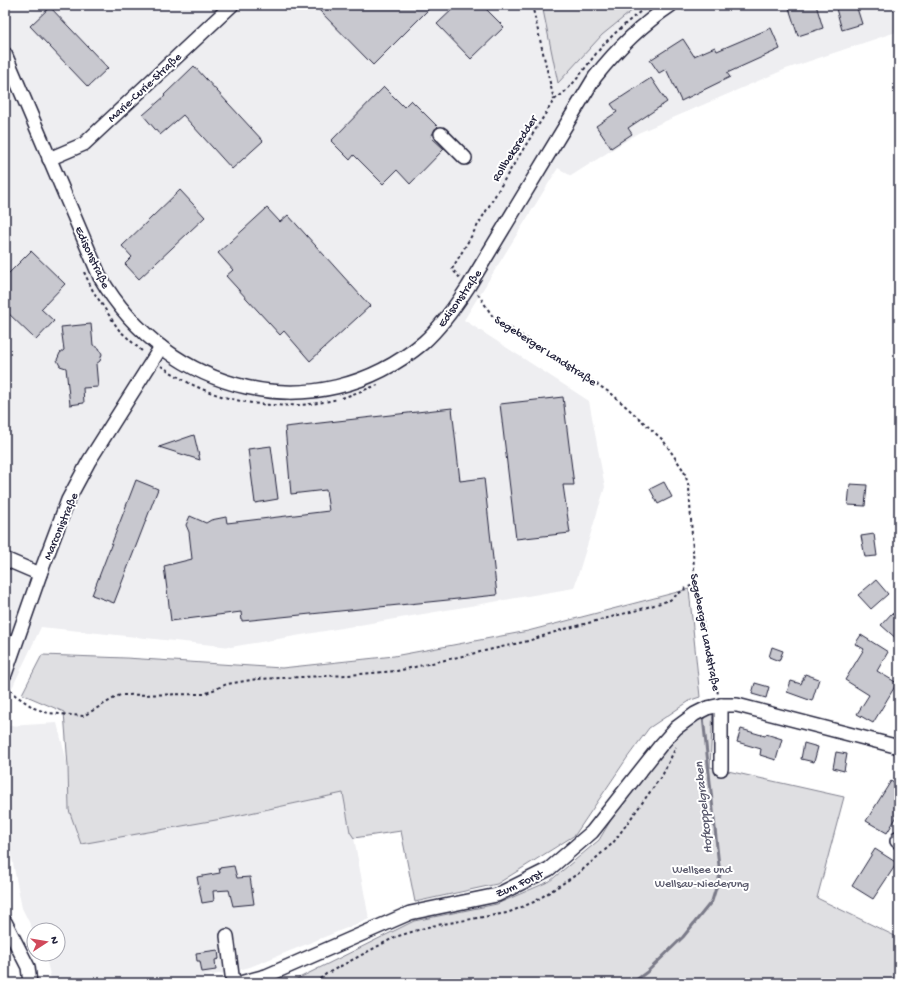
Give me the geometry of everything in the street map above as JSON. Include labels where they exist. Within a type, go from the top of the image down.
[{"type":"street","name":"Marie-Curie-Straße","points":[[49,159],[84,144],[232,5]]},
{"type":"street","name":"Edisonstraße","points":[[5,54],[100,278],[121,309],[132,322],[161,348],[199,371],[246,388],[278,393],[301,393],[328,389],[372,375],[393,365],[409,354],[438,329],[468,287],[595,77],[619,47],[637,31],[675,9]]},
{"type":"street","points":[[441,134],[465,158]]},
{"type":"street","name":"Marconistraße","points":[[5,674],[68,500],[89,461],[161,348]]},
{"type":"street","points":[[5,559],[40,574]]},
{"type":"street","points":[[721,705],[721,769]]},
{"type":"street","name":"Segeberger Landstraße","points":[[721,705],[736,705],[899,747]]},
{"type":"street","name":"Zum Forst","points":[[240,983],[266,976],[283,969],[410,913],[497,895],[549,870],[592,832],[676,728],[694,714],[707,708],[721,705]]},
{"type":"street","points":[[5,922],[28,967],[30,983]]},
{"type":"street","points":[[227,936],[233,983]]},
{"type":"path","name":"Rollbeksredder","points":[[468,287],[452,269],[554,100],[532,5]]},
{"type":"path","points":[[675,9],[691,5]]},
{"type":"path","points":[[84,271],[93,291],[119,330],[153,361],[201,389],[226,397],[254,403],[302,405],[324,403],[345,398],[381,384]]},
{"type":"path","name":"Segeberger Landstraße","points":[[468,287],[478,294],[493,317],[612,394],[662,440],[684,471],[689,487],[695,584],[721,705]]},
{"type":"path","points":[[5,684],[15,695],[34,708],[48,713],[83,716],[120,695],[204,694],[227,684],[257,679],[397,671],[528,641],[561,630],[638,610],[670,600],[686,588],[695,584]]},
{"type":"shaded area","points":[[5,5],[899,5],[899,31],[786,69],[638,133],[571,176],[558,168],[464,320],[589,401],[605,487],[574,588],[231,647],[41,627],[12,688],[5,689]]},
{"type":"shaded area","points":[[57,723],[68,766],[69,810],[227,818],[343,793],[350,832],[354,838],[369,919],[250,967],[231,972],[164,983],[52,983],[47,962],[66,962],[66,922],[29,922],[22,908],[5,814],[5,756],[9,726]]},
{"type":"green space","points":[[542,5],[639,5],[602,35],[558,83]]},
{"type":"green space","points":[[689,589],[700,697],[691,700],[649,728],[575,835],[497,884],[415,902],[401,831],[354,838],[350,832],[343,793],[227,818],[81,844],[69,810],[68,766],[64,712],[22,694],[42,655],[126,658],[282,668],[394,656],[528,631]]},
{"type":"green space","name":"Wellsee und Wellsau-Niederung","points":[[713,708],[710,767],[844,797],[817,898],[899,938],[899,983],[289,983],[414,921],[497,904],[550,881],[599,840],[657,742]]},
{"type":"building","points":[[314,5],[433,5],[373,65]]},
{"type":"building","points":[[457,5],[482,5],[504,27],[471,59],[437,24]]},
{"type":"building","points":[[788,5],[816,5],[823,28],[798,36]]},
{"type":"building","points":[[835,5],[856,5],[862,24],[842,30]]},
{"type":"building","points":[[50,7],[108,68],[88,87],[30,26]]},
{"type":"building","points":[[771,28],[780,49],[727,73],[730,77],[681,101],[666,69],[659,73],[650,60],[683,39],[694,56],[715,47],[717,51]]},
{"type":"building","points":[[194,66],[263,141],[232,169],[183,115],[160,135],[143,115],[165,96],[164,95]]},
{"type":"building","points":[[651,78],[667,102],[628,128],[632,134],[611,148],[596,126],[617,112],[611,104]]},
{"type":"building","points":[[384,87],[404,107],[411,100],[438,127],[435,129],[431,137],[444,149],[410,184],[397,170],[383,184],[354,155],[350,160],[331,141]]},
{"type":"building","points":[[180,190],[205,217],[139,279],[125,264],[132,257],[122,246]]},
{"type":"building","points":[[267,208],[280,222],[288,215],[370,306],[310,361],[284,331],[280,335],[226,276],[233,270],[218,253]]},
{"type":"building","points":[[31,251],[65,284],[41,309],[54,321],[36,340],[5,310],[5,277]]},
{"type":"building","points":[[91,324],[93,345],[99,348],[102,354],[100,361],[96,364],[98,387],[83,388],[84,403],[70,405],[66,368],[60,366],[57,360],[60,353],[64,350],[61,327]]},
{"type":"building","points":[[563,397],[574,485],[563,485],[570,533],[516,539],[500,404]]},
{"type":"building","points":[[452,408],[460,481],[484,478],[497,595],[242,621],[241,612],[171,621],[164,566],[192,559],[189,532],[186,525],[190,516],[206,523],[211,520],[226,517],[227,523],[329,511],[326,490],[291,494],[285,427]]},
{"type":"building","points":[[194,435],[200,460],[159,447]]},
{"type":"building","points":[[271,446],[278,499],[255,503],[248,449]]},
{"type":"building","points":[[136,480],[158,489],[114,603],[92,595]]},
{"type":"building","points":[[664,482],[672,497],[658,504],[650,489]]},
{"type":"building","points":[[850,484],[867,485],[865,506],[848,505]]},
{"type":"building","points":[[874,534],[877,556],[865,557],[861,536]]},
{"type":"building","points":[[876,580],[888,594],[871,609],[858,595]]},
{"type":"building","points":[[892,613],[899,619],[899,641],[881,625]]},
{"type":"building","points":[[861,635],[888,652],[877,671],[897,683],[873,723],[857,714],[869,695],[845,680],[864,649],[855,644]]},
{"type":"building","points":[[772,647],[783,651],[779,661],[769,657]]},
{"type":"building","points":[[805,674],[819,679],[812,701],[787,692],[791,681],[801,684]]},
{"type":"building","points":[[755,683],[769,687],[766,698],[752,694]]},
{"type":"building","points":[[741,729],[782,739],[776,760],[760,755],[761,749],[737,742]]},
{"type":"building","points":[[804,743],[818,747],[814,762],[801,759]]},
{"type":"building","points":[[836,752],[847,754],[844,771],[833,768]]},
{"type":"building","points":[[891,781],[899,787],[899,813],[887,833],[866,821]]},
{"type":"building","points":[[875,849],[897,863],[873,899],[852,886]]},
{"type":"building","points":[[234,866],[237,878],[250,877],[254,904],[233,906],[229,890],[213,891],[214,901],[202,903],[197,877],[220,873],[219,868]]},
{"type":"building","points":[[218,950],[219,959],[215,960],[216,970],[202,972],[200,961],[197,961],[196,953]]},
{"type":"waterway","name":"Hofkoppelgraben","points":[[632,983],[647,972],[683,937],[712,901],[720,875],[703,717]]}]
